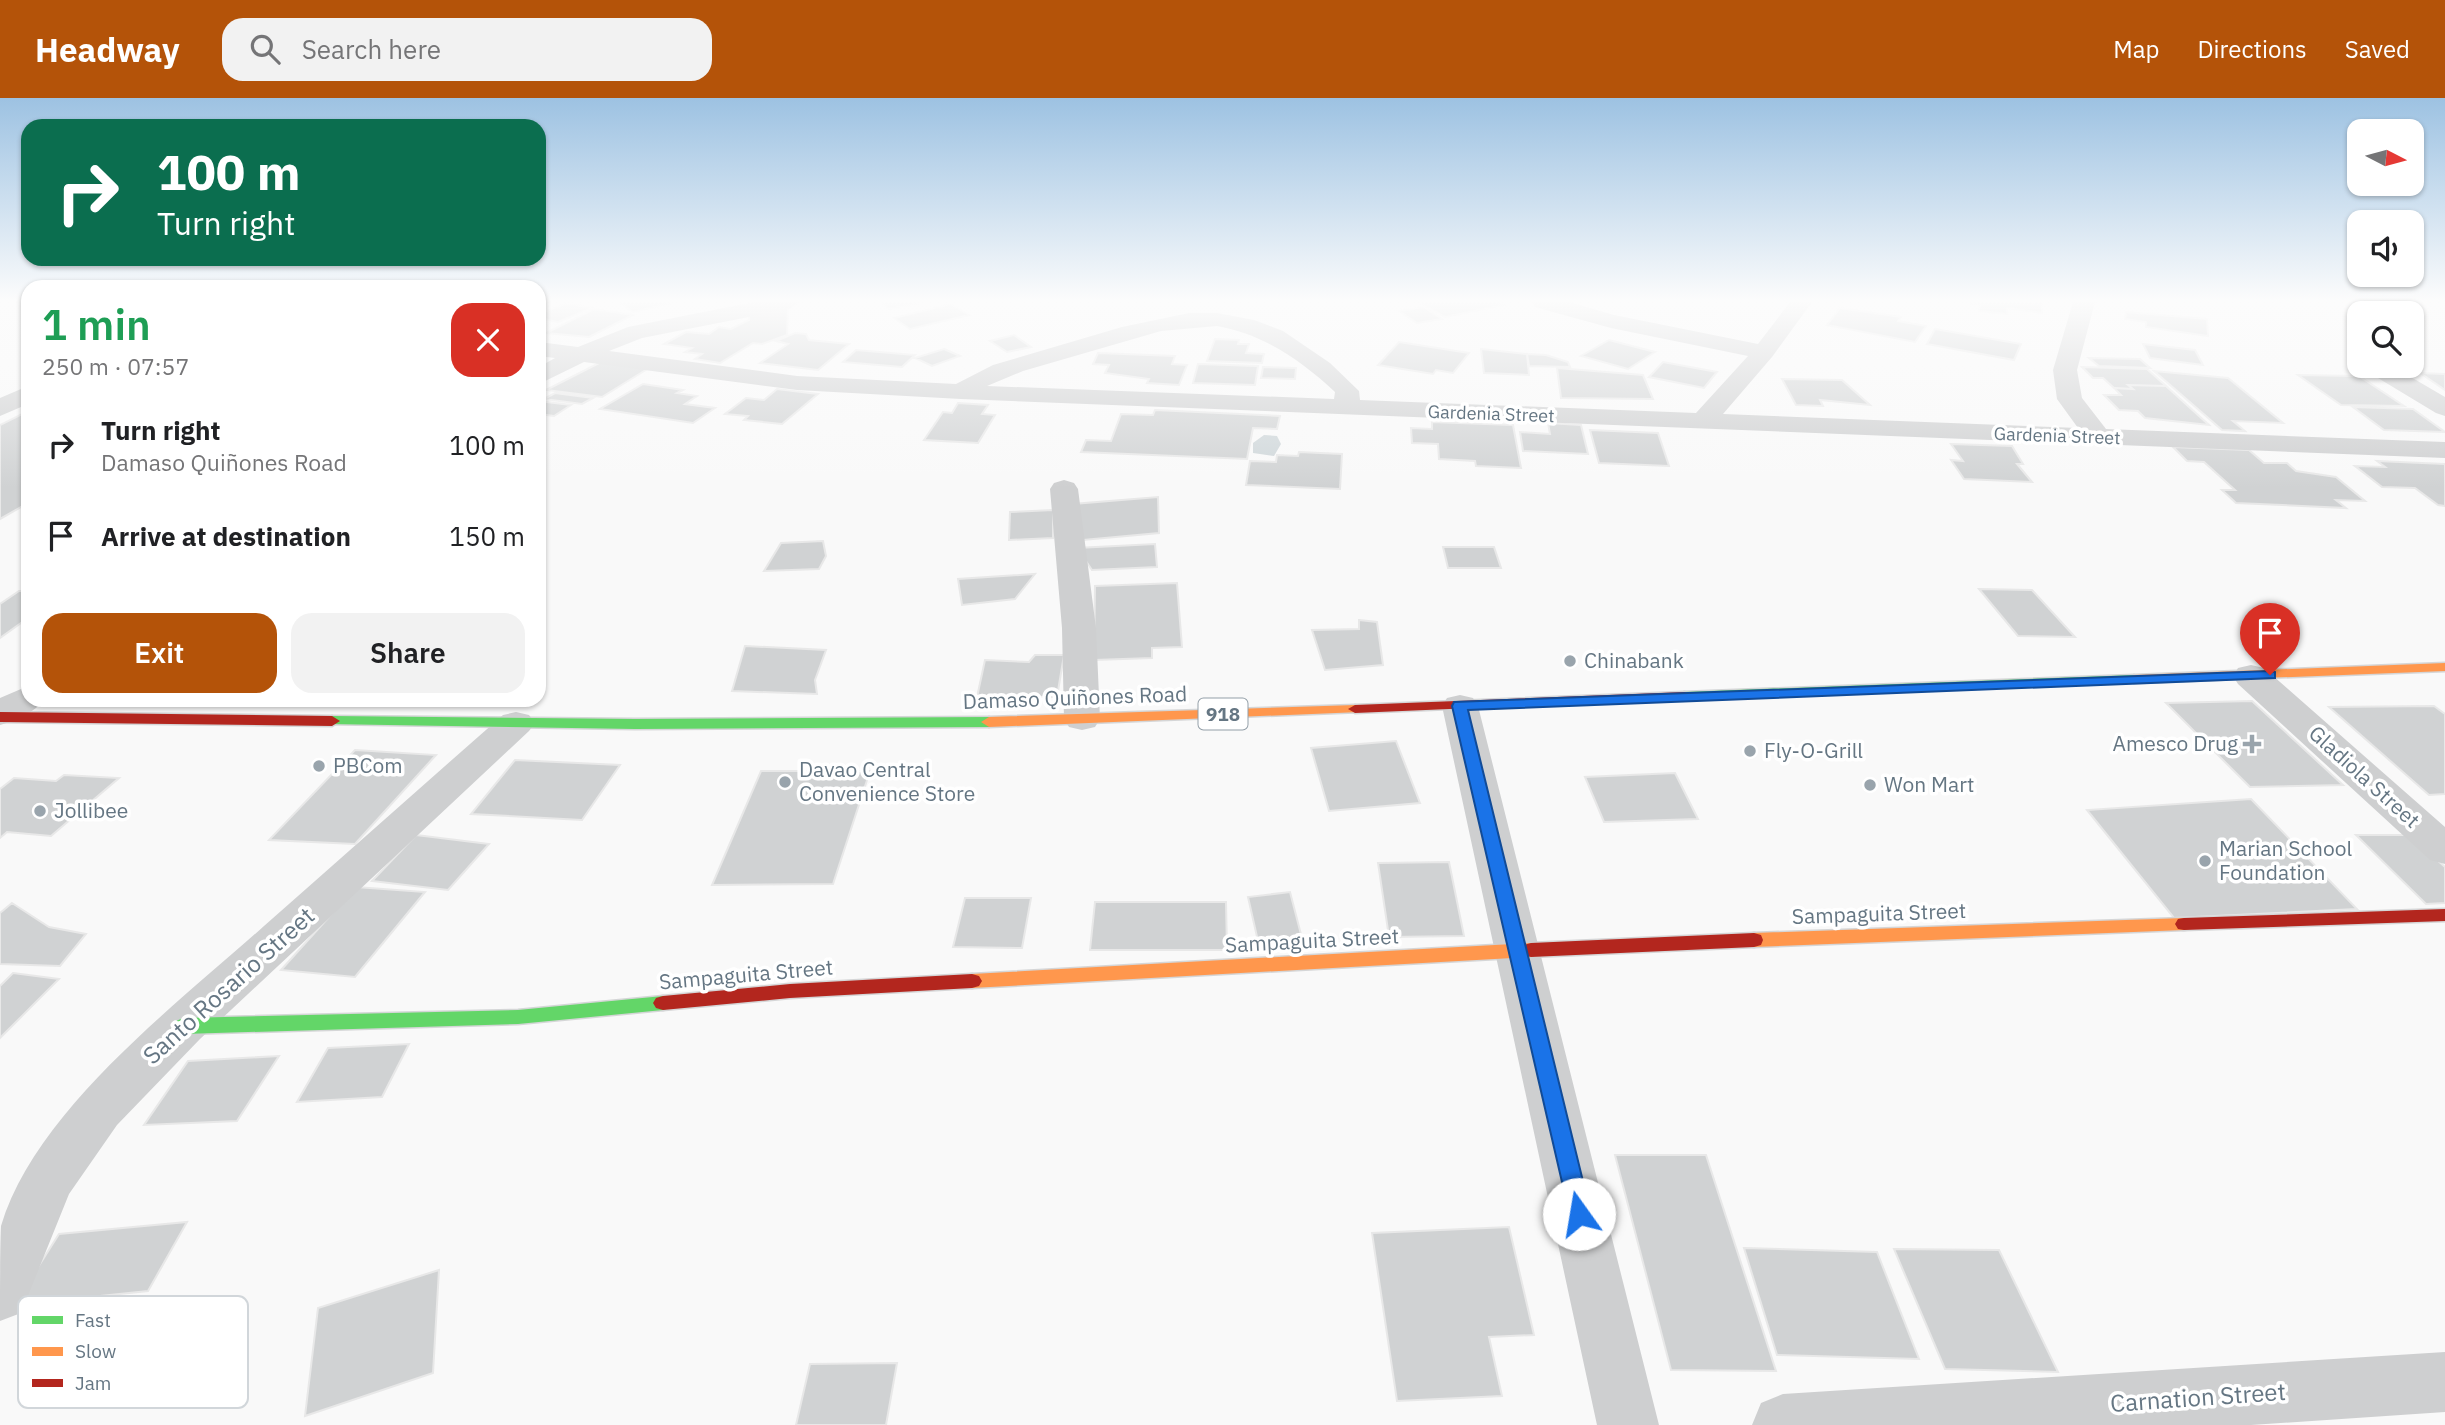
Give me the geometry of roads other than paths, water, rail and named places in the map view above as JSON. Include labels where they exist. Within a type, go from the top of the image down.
[{"type":"main road","name":"Damaso Quiñones Road","points":[[0,716],[516,723],[1003,722],[2445,667]]},
{"type":"main road","name":"Sampaguita Street","points":[[183,1026],[518,1017],[790,991],[1518,950],[2445,915]]},
{"type":"street","points":[[546,373],[563,364]]},
{"type":"street","name":"Gardenia Street","points":[[649,364],[797,383],[961,392],[2445,450]]},
{"type":"street","points":[[961,392],[991,374],[1026,364]]},
{"type":"street","points":[[1315,364],[1347,391],[1347,408]]},
{"type":"street","points":[[1702,423],[1754,364]]},
{"type":"street","points":[[2067,364],[2065,370],[2070,400],[2099,437]]},
{"type":"street","points":[[2395,378],[2445,408]]},
{"type":"street","points":[[0,391],[21,381]]},
{"type":"street","points":[[0,408],[21,398]]},
{"type":"street","points":[[1065,489],[1079,628],[1082,719]]},
{"type":"street","name":"Gladiola Street","points":[[2252,676],[2445,850]]},
{"type":"street","points":[[0,716],[21,702]]},
{"type":"street","points":[[1460,706],[1628,1425]]},
{"type":"street","name":"Santo Rosario Street","points":[[0,1294],[46,1184],[68,1149],[99,1110],[183,1026],[516,723]]},
{"type":"street","name":"Carnation Street","points":[[1783,1425],[2445,1382]]},
{"type":"place","name":"Chinabank","points":[[1570,661]]},
{"type":"place","name":"Amesco Drug","points":[[2252,744]]},
{"type":"place","name":"Fly-O-Grill","points":[[1750,751]]},
{"type":"place","name":"PBCom","points":[[319,766]]},
{"type":"place","name":"Davao Central Convenience Store","points":[[785,782]]},
{"type":"place","name":"Won Mart","points":[[1870,785]]},
{"type":"place","name":"Jollibee","points":[[40,811]]},
{"type":"place","name":"Marian School Foundation","points":[[2205,861]]}]
